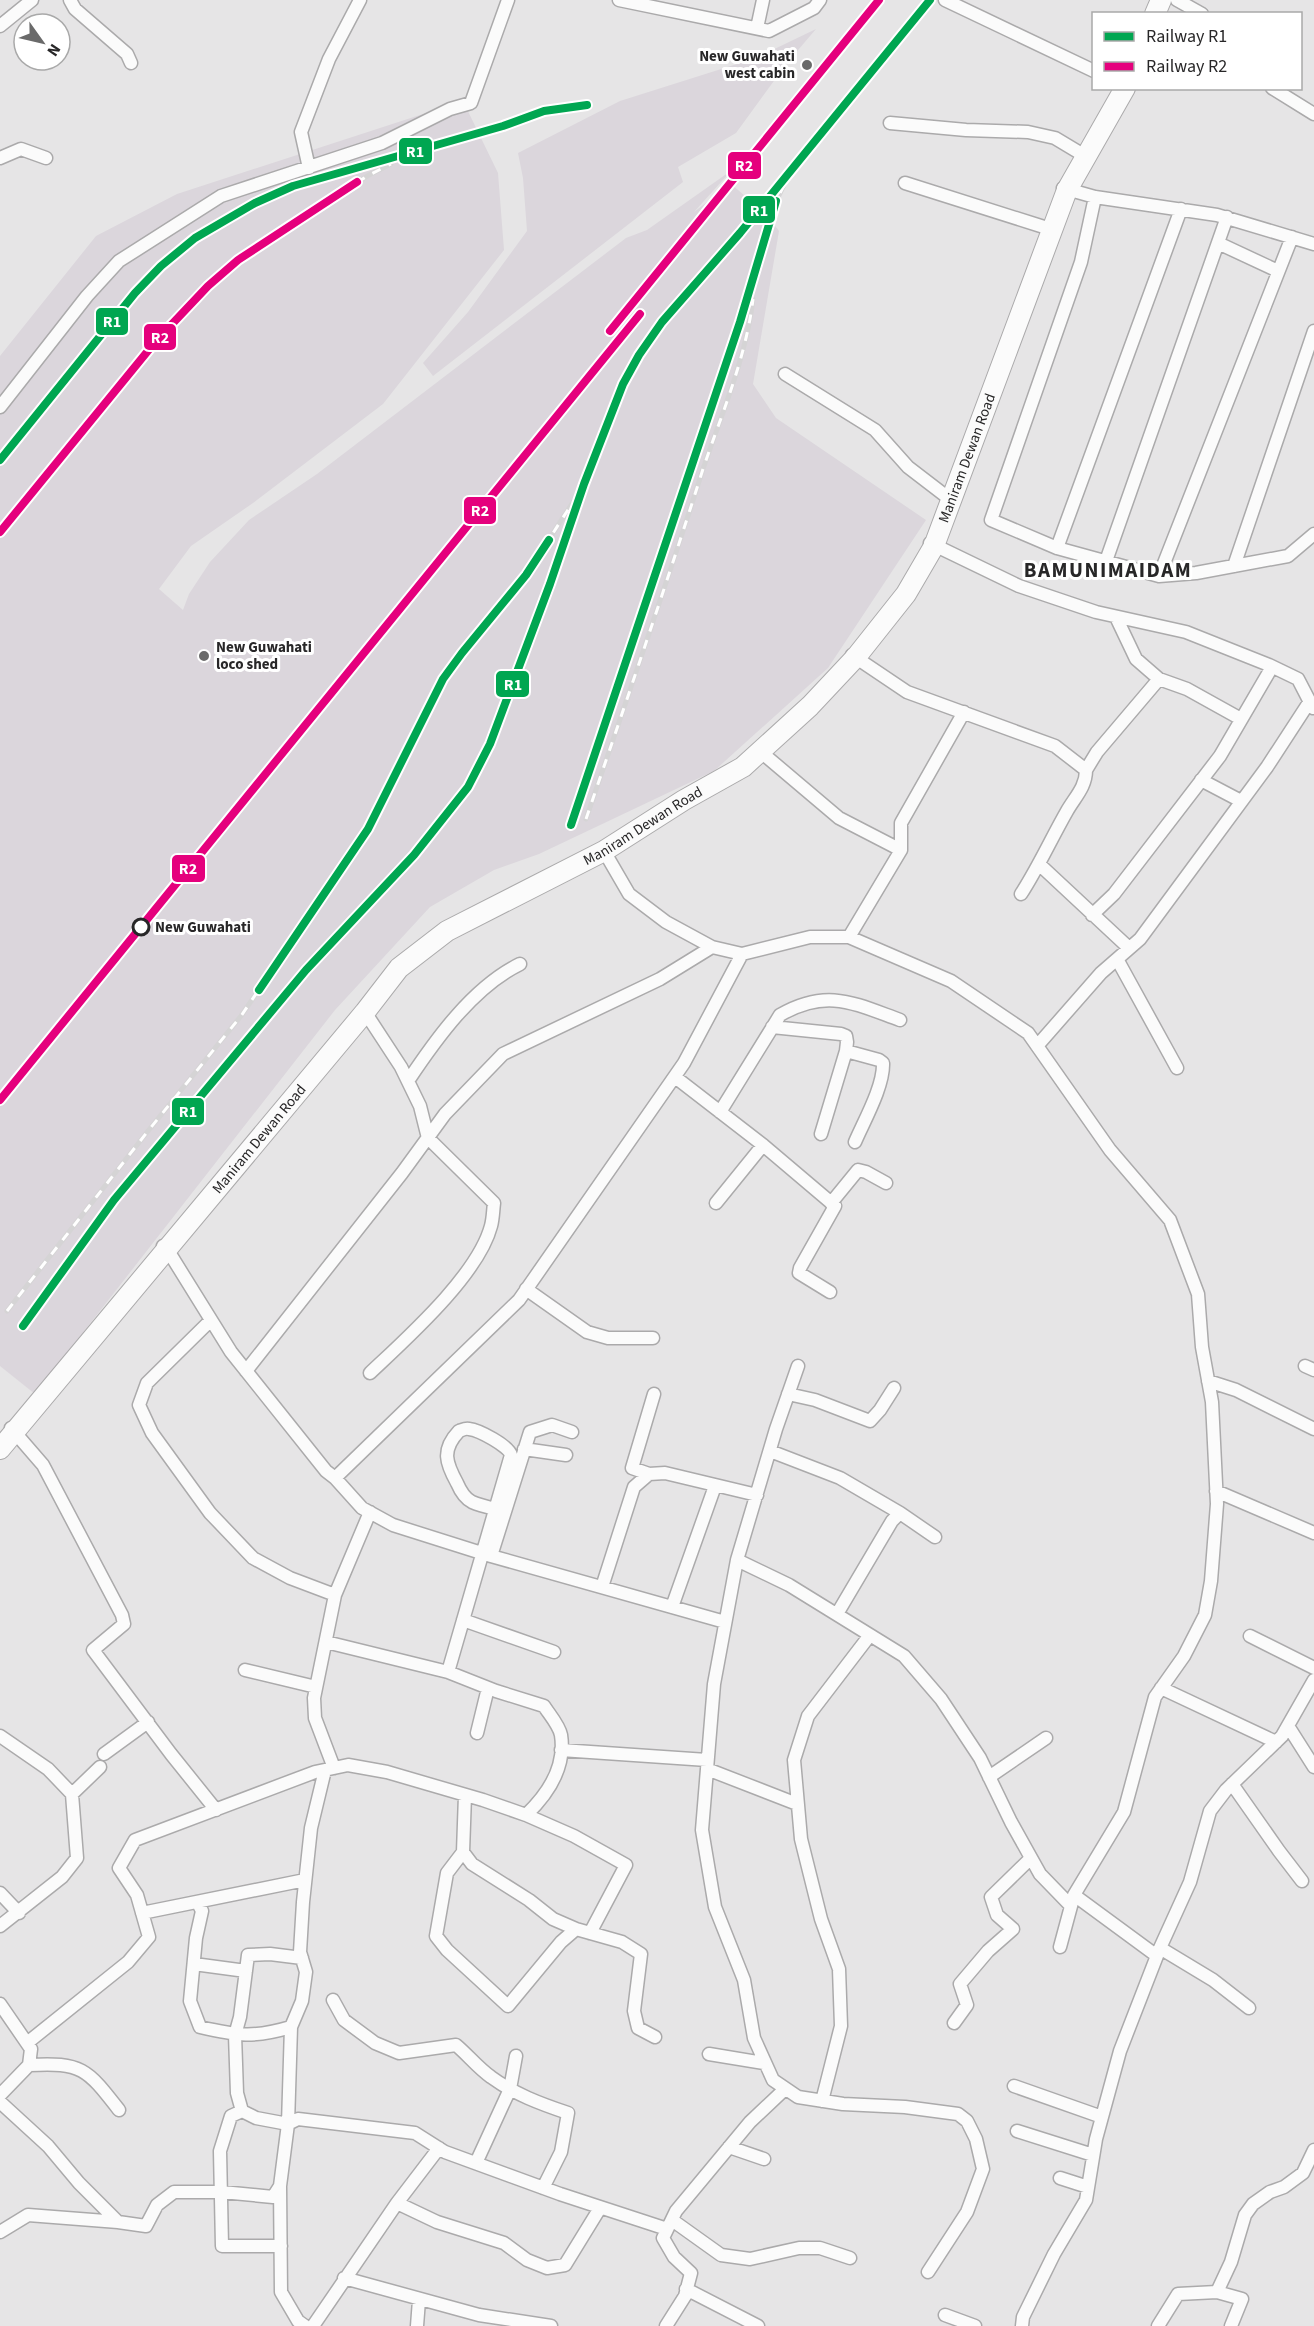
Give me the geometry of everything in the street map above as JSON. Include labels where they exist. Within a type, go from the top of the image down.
[{"type":"main road","name":"Maniram Dewan Road","points":[[947,497],[1044,227],[1113,90]]},
{"type":"main road","name":"Maniram Dewan Road","points":[[1082,154],[1124,90]]},
{"type":"main road","name":"Maniram Dewan Road","points":[[163,1246],[365,1012],[399,968],[447,931],[604,851],[684,800],[743,767],[810,706],[906,594],[930,543],[1063,188]]},
{"type":"main road","name":"Maniram Dewan Road","points":[[0,1449],[8,1431],[163,1246],[391,964],[439,926],[498,890],[595,843],[735,763],[852,655]]},
{"type":"street","points":[[1,23],[33,0]]},
{"type":"street","points":[[70,0],[75,9],[127,54],[131,63]]},
{"type":"street","points":[[309,168],[301,132],[328,60],[360,0]]},
{"type":"street","points":[[1,402],[87,296],[119,261],[221,196],[382,143],[450,109],[471,103],[508,0]]},
{"type":"street","points":[[619,0],[654,3],[769,31],[814,8],[820,0]]},
{"type":"street","points":[[757,28],[763,0]]},
{"type":"street","points":[[945,0],[1092,70]]},
{"type":"street","points":[[1178,0],[1199,12]]},
{"type":"street","points":[[1275,90],[1314,114]]},
{"type":"street","points":[[890,123],[966,130],[1028,132],[1055,138],[1082,154]]},
{"type":"street","points":[[0,158],[21,148],[46,158]]},
{"type":"street","points":[[906,183],[1044,227]]},
{"type":"street","points":[[1063,188],[1095,197],[1227,217],[1314,244]]},
{"type":"street","points":[[1095,197],[1082,261],[991,520],[1057,548],[1159,576],[1196,573],[1288,556],[1314,534]]},
{"type":"street","points":[[1057,548],[1181,209]]},
{"type":"street","points":[[1106,561],[1227,217]]},
{"type":"street","points":[[1159,576],[1292,237]]},
{"type":"street","points":[[1218,243],[1278,271]]},
{"type":"street","points":[[1234,566],[1314,331]]},
{"type":"street","points":[[785,374],[875,430],[908,467],[947,497]]},
{"type":"street","points":[[930,543],[1018,586],[1096,612],[1186,632],[1269,665],[1298,679],[1312,705],[1140,939],[1101,973],[1037,1046]]},
{"type":"street","points":[[1116,617],[1136,659],[1159,679],[1187,689],[1241,719]]},
{"type":"street","points":[[852,655],[908,692],[1055,746],[1086,770]]},
{"type":"street","points":[[1092,915],[1114,894],[1220,756],[1269,672]]},
{"type":"street","points":[[1021,894],[1040,865],[1067,811],[1086,782],[1086,770],[1096,752],[1159,679]]},
{"type":"street","points":[[849,937],[900,850],[901,824],[964,712]]},
{"type":"street","points":[[761,752],[839,818],[900,850]]},
{"type":"street","points":[[1201,780],[1241,801]]},
{"type":"street","points":[[604,851],[629,894],[666,922],[712,947],[742,954],[810,937],[849,937],[951,981],[1028,1033],[1110,1150],[1170,1220],[1198,1294],[1203,1347],[1212,1402],[1216,1491],[1211,1581],[1205,1615],[1184,1656],[1155,1697],[1124,1812],[1073,1901],[1060,1947]]},
{"type":"street","points":[[1040,865],[1129,948]]},
{"type":"street","points":[[246,1371],[445,1114],[503,1054],[660,979],[712,947]]},
{"type":"street","points":[[335,1478],[519,1300],[675,1077],[742,954]]},
{"type":"street","points":[[1117,959],[1177,1068]]},
{"type":"street","points":[[408,1081],[429,1049],[471,1000],[520,964]]},
{"type":"street","points":[[720,1112],[780,1015],[796,1006],[826,999],[853,1003],[900,1020]]},
{"type":"street","points":[[365,1012],[408,1081],[420,1106],[428,1138],[494,1203],[491,1227],[473,1264],[424,1321],[370,1373]]},
{"type":"street","points":[[772,1027],[846,1036],[848,1042],[846,1051],[821,1134]]},
{"type":"street","points":[[846,1051],[879,1060],[883,1064],[873,1101],[855,1142]]},
{"type":"street","points":[[675,1077],[763,1145],[834,1206],[799,1273],[830,1292]]},
{"type":"street","points":[[716,1203],[763,1145]]},
{"type":"street","points":[[831,1203],[858,1170],[886,1183]]},
{"type":"street","points":[[163,1246],[231,1352],[326,1471],[362,1508],[393,1525],[725,1622]]},
{"type":"street","points":[[526,1289],[587,1332],[608,1338],[653,1338]]},
{"type":"street","points":[[211,1320],[147,1383],[139,1405],[152,1433],[210,1513],[253,1558],[290,1578],[335,1595]]},
{"type":"street","points":[[798,1366],[737,1560],[714,1684],[702,1830],[715,1907],[744,1980],[754,2038],[773,2080],[798,2097],[958,2114],[967,2121],[976,2139],[983,2169],[967,2212],[928,2272]]},
{"type":"street","points":[[1208,1381],[1236,1390],[1314,1429]]},
{"type":"street","points":[[788,1394],[815,1400],[870,1421],[894,1388]]},
{"type":"street","points":[[654,1394],[632,1468],[649,1474],[665,1473],[757,1495]]},
{"type":"street","points":[[448,1672],[463,1620],[530,1432],[552,1425],[572,1432]]},
{"type":"street","points":[[487,1554],[495,1509],[512,1455],[510,1449],[469,1429],[459,1431],[449,1445],[445,1460],[448,1470],[463,1495],[470,1501],[495,1509]]},
{"type":"street","points":[[8,1431],[43,1465],[122,1615],[124,1624],[93,1650],[171,1754],[216,1809]]},
{"type":"street","points":[[524,1449],[566,1455]]},
{"type":"street","points":[[770,1451],[840,1478],[900,1513],[935,1537]]},
{"type":"street","points":[[602,1587],[634,1487],[649,1474]]},
{"type":"street","points":[[672,1607],[715,1486]]},
{"type":"street","points":[[1216,1491],[1314,1533]]},
{"type":"street","points":[[305,2326],[298,2321],[281,2292],[280,2186],[288,2124],[291,2027],[302,2001],[306,1972],[300,1952],[311,1828],[330,1769],[315,1718],[314,1698],[335,1595],[370,1512]]},
{"type":"street","points":[[837,1614],[892,1521],[900,1513]]},
{"type":"street","points":[[737,1560],[789,1585],[904,1656],[941,1699],[980,1758],[1040,1874],[1073,1901],[1159,1952],[1213,1980],[1250,2008]]},
{"type":"street","points":[[463,1620],[554,1652]]},
{"type":"street","points":[[822,2101],[841,2026],[839,1969],[821,1919],[801,1839],[794,1760],[808,1716],[870,1635]]},
{"type":"street","points":[[1250,1636],[1314,1668]]},
{"type":"street","points":[[326,1642],[448,1672],[544,1706],[561,1733],[561,1763],[542,1801],[526,1815]]},
{"type":"street","points":[[245,1670],[316,1687]]},
{"type":"street","points":[[1022,2326],[1023,2317],[1049,2264],[1086,2200],[1102,2117],[1120,2051],[1159,1952],[1190,1882],[1210,1811],[1232,1784],[1276,1742],[1288,1726],[1314,1680]]},
{"type":"street","points":[[477,1733],[488,1688]]},
{"type":"street","points":[[1161,1688],[1276,1742]]},
{"type":"street","points":[[104,1754],[148,1722]]},
{"type":"street","points":[[1288,1726],[1314,1767]]},
{"type":"street","points":[[0,1736],[48,1769],[72,1794],[77,1858],[62,1877],[0,1926]]},
{"type":"street","points":[[989,1777],[1046,1738]]},
{"type":"street","points":[[561,1750],[707,1765],[797,1804]]},
{"type":"street","points":[[27,2043],[128,1962],[149,1937],[137,1895],[119,1868],[135,1840],[216,1809],[330,1769],[348,1765],[387,1772],[526,1815],[574,1836],[626,1865],[590,1933]]},
{"type":"street","points":[[72,1794],[100,1767]]},
{"type":"street","points":[[1232,1784],[1302,1881]]},
{"type":"street","points":[[465,1795],[463,1852],[447,1873],[436,1936],[447,1950],[508,2006],[561,1942],[576,1929]]},
{"type":"street","points":[[463,1852],[472,1864],[529,1900],[553,1919],[576,1929],[622,1942],[641,1954],[634,2011],[638,2028],[655,2037]]},
{"type":"street","points":[[954,2023],[967,2005],[960,1984],[988,1951],[1013,1929],[997,1915],[991,1897],[1031,1858]]},
{"type":"street","points":[[142,1913],[305,1880]]},
{"type":"street","points":[[0,1893],[19,1913]]},
{"type":"street","points":[[198,1903],[202,1911],[196,1938],[190,2001],[200,2027],[235,2035],[264,2035],[291,2027]]},
{"type":"street","points":[[302,1958],[270,1954],[248,1955],[240,2017],[235,2035],[237,2093],[242,2111],[256,2118],[288,2124],[298,2119],[415,2133],[439,2148],[543,2188],[600,2208],[670,2225],[721,2254],[750,2259],[799,2248],[820,2248],[850,2258]]},
{"type":"street","points":[[194,1964],[246,1971]]},
{"type":"street","points":[[333,2000],[344,2020],[375,2043],[399,2054],[456,2045],[489,2076],[510,2089],[530,2100],[568,2113],[561,2152],[543,2188]]},
{"type":"street","points":[[0,2004],[32,2049],[29,2065],[0,2095]]},
{"type":"street","points":[[709,2054],[764,2063]]},
{"type":"street","points":[[476,2163],[510,2089],[516,2056]]},
{"type":"street","points":[[29,2065],[61,2063],[86,2072],[119,2110]]},
{"type":"street","points":[[1014,2086],[1102,2117]]},
{"type":"street","points":[[666,2326],[685,2296],[691,2273],[674,2257],[663,2238],[676,2211],[750,2122],[786,2089]]},
{"type":"street","points":[[0,2102],[48,2146],[79,2183],[118,2222]]},
{"type":"street","points":[[242,2111],[231,2116],[220,2151],[222,2246],[281,2246]]},
{"type":"street","points":[[1017,2131],[1094,2155]]},
{"type":"street","points":[[729,2147],[764,2160]]},
{"type":"street","points":[[313,2326],[397,2203],[439,2148]]},
{"type":"street","points":[[1217,2292],[1231,2262],[1245,2215],[1253,2204],[1269,2192],[1284,2187],[1303,2173],[1314,2150]]},
{"type":"street","points":[[1060,2178],[1088,2187]]},
{"type":"street","points":[[0,2232],[28,2214],[146,2226],[157,2205],[174,2192],[222,2192],[273,2197],[280,2186]]},
{"type":"street","points":[[397,2203],[437,2222],[504,2243],[527,2260],[547,2268],[565,2265],[600,2208]]},
{"type":"street","points":[[344,2278],[479,2315],[551,2326]]},
{"type":"street","points":[[686,2289],[758,2326]]},
{"type":"street","points":[[1158,2326],[1178,2294],[1217,2292],[1242,2299],[1231,2326]]},
{"type":"street","points":[[417,2326],[419,2300]]},
{"type":"street","points":[[945,2315],[975,2326]]},
{"type":"shaded area","points":[[816,29],[787,63],[736,133],[678,167],[683,182],[433,376],[423,363],[468,312],[527,231],[523,178],[518,153],[620,101],[756,58]]},
{"type":"shaded area","points":[[463,101],[498,173],[504,250],[383,404],[253,503],[191,546],[159,589],[183,610],[189,594],[210,562],[249,520],[317,474],[626,238],[647,230],[732,170],[694,212],[731,184],[766,214],[779,231],[753,384],[776,418],[926,520],[828,668],[714,771],[539,854],[494,870],[430,907],[335,1010],[35,1394],[0,1366],[0,356],[96,236],[177,194]]},
{"type":"railway","points":[[23,1326],[114,1200],[306,970],[414,855],[468,787],[490,744],[550,584],[584,484],[623,384],[639,355],[662,322],[740,233],[930,0]]},
{"type":"railway","points":[[0,460],[135,293],[161,266],[195,238],[255,203],[293,186],[503,126],[544,111],[587,105]]},
{"type":"railway","points":[[0,532],[156,341],[208,286],[238,260],[291,224],[369,175],[391,164]]},
{"type":"railway","points":[[571,825],[740,322],[772,210],[784,185]]},
{"type":"railway","points":[[586,819],[732,385],[745,343],[753,299]]},
{"type":"railway","points":[[7,1311],[241,1016],[368,829],[443,679],[526,575],[573,502]]},
{"type":"rail line","name":"R2","points":[[610,331],[879,0]]},
{"type":"rail line","name":"R1","points":[[23,1326],[114,1200],[306,970],[414,855],[468,787],[490,744],[550,584],[584,484],[623,384],[639,355],[662,322],[740,233],[930,0]]},
{"type":"rail line","name":"R1","points":[[0,460],[135,293],[161,266],[195,238],[255,203],[293,186],[503,126],[544,111],[587,105]]},
{"type":"rail line","name":"R2","points":[[0,532],[156,341],[208,286],[238,260],[357,182]]},
{"type":"rail line","name":"R1","points":[[571,825],[740,322],[776,201]]},
{"type":"rail line","name":"R2","points":[[0,1100],[640,314]]},
{"type":"rail line","name":"R1","points":[[259,990],[368,829],[443,679],[526,575],[549,540]]},
{"type":"place","name":"New Guwahati west cabin","points":[[807,65]]},
{"type":"place","name":"New Guwahati loco shed","points":[[204,656]]},
{"type":"place","name":"New Guwahati","points":[[141,927]]},
{"type":"district","name":"BAMUNIMAIDAM","points":[[1108,570]]}]
